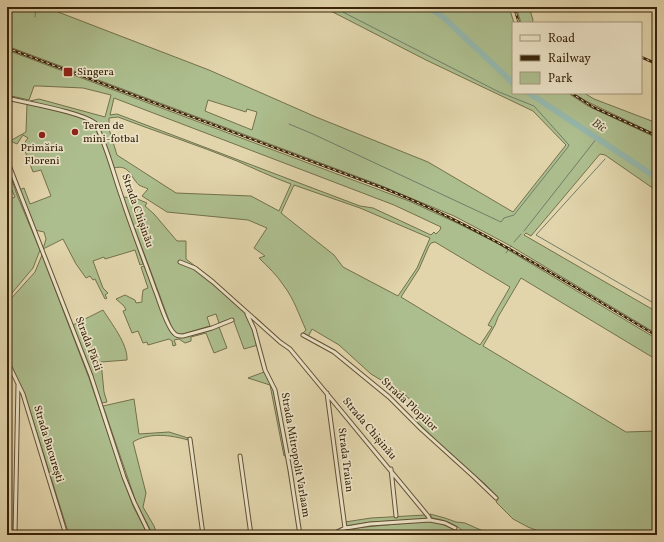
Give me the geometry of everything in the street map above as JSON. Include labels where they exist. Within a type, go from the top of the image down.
[{"type":"street","name":"Strada Chișinău","points":[[7,98],[59,110],[82,117],[95,123],[171,331],[175,335],[183,336],[212,328],[232,320]]},
{"type":"street","name":"Strada Păcii","points":[[7,160],[91,376],[127,484],[150,535]]},
{"type":"street","name":"Strada Chișinău","points":[[180,262],[195,268],[290,349],[391,469],[430,520]]},
{"type":"street","name":"Strada Mitropolit Varlaam","points":[[246,312],[254,329],[265,370],[275,390],[300,535]]},
{"type":"street","name":"Strada Plopilor","points":[[303,335],[334,352],[389,397],[421,429],[496,498]]},
{"type":"street","name":"Strada București","points":[[7,361],[28,408],[66,535]]},
{"type":"street","points":[[15,535],[18,383]]},
{"type":"street","name":"Strada Traian","points":[[327,393],[345,528]]},
{"type":"street","points":[[190,439],[203,535]]},
{"type":"street","points":[[240,456],[251,535]]},
{"type":"street","points":[[391,469],[396,516]]},
{"type":"street","points":[[331,535],[345,528],[370,524],[430,520],[445,523],[455,528]]},
{"type":"green space","points":[[7,7],[45,7],[209,70],[316,117],[428,162],[513,212],[566,145],[533,111],[426,60],[323,7],[509,7],[514,22],[512,22],[512,94],[570,94],[588,106],[657,138],[657,191],[605,155],[600,154],[531,236],[526,233],[524,235],[657,312],[657,334],[509,245],[454,216],[377,184],[7,46]],"holes":[[[208,100],[246,112],[247,109],[257,112],[252,130],[205,111]]]},
{"type":"green space","points":[[516,7],[529,7],[532,22],[521,22]]},
{"type":"green space","points":[[7,50],[409,201],[495,242],[657,339],[657,360],[521,278],[483,346],[626,432],[657,431],[657,535],[548,535],[513,519],[496,502],[498,498],[485,484],[455,459],[416,421],[423,417],[417,406],[404,394],[371,374],[339,345],[312,329],[308,337],[303,333],[306,330],[291,296],[278,278],[259,258],[265,256],[254,248],[267,228],[248,220],[167,212],[142,196],[148,189],[139,185],[127,170],[119,167],[114,168],[98,126],[90,118],[30,101],[39,99],[105,117],[111,95],[83,88],[34,86],[29,100],[7,95]],"holes":[[[114,98],[394,205],[441,227],[440,230],[436,234],[434,232],[431,235],[373,208],[360,206],[117,114],[110,115]],[[118,117],[237,161],[291,184],[279,211],[251,196],[176,193],[117,155],[109,129],[109,118]],[[294,185],[360,208],[430,238],[417,268],[398,296],[343,267],[334,255],[281,213]],[[435,242],[510,287],[488,325],[492,327],[480,345],[401,297],[419,269],[431,243]]]},
{"type":"green space","points":[[575,94],[586,94],[594,99],[657,123],[657,135]]},
{"type":"green space","points":[[27,104],[73,115],[90,122],[95,126],[143,264],[140,265],[135,250],[93,261],[103,288],[108,293],[105,295],[107,298],[105,299],[95,279],[93,280],[90,276],[86,278],[76,264],[63,239],[43,249],[46,239],[44,232],[35,230],[19,190],[24,188],[30,204],[51,196],[41,170],[33,172],[25,151],[21,148],[28,138],[23,135],[17,144],[10,141],[26,132]]},
{"type":"green space","points":[[7,166],[17,195],[40,250],[33,268],[7,299],[7,236],[12,233],[7,225],[7,200],[15,197],[7,179]]},
{"type":"green space","points":[[123,197],[135,198],[147,203],[145,206],[154,214],[177,241],[186,241],[186,259],[195,266],[195,269],[243,310],[247,315],[255,333],[258,345],[244,349],[233,319],[219,323],[216,314],[207,317],[210,326],[178,335],[173,331]]},
{"type":"green space","points":[[42,255],[89,378],[133,506],[148,535],[69,535],[25,395],[7,359],[7,303],[35,272]]},
{"type":"green space","points":[[144,266],[170,331],[173,335],[179,338],[219,327],[227,348],[214,353],[206,333],[191,337],[191,341],[185,343],[179,339],[174,340],[176,345],[173,346],[172,341],[169,339],[148,345],[147,342],[143,343],[138,331],[132,333],[123,311],[126,310],[124,306],[116,299],[125,295],[135,300],[136,303],[142,302],[143,290],[148,288],[141,267]]},
{"type":"green space","points":[[103,310],[125,347],[127,360],[101,362],[104,392],[107,402],[102,403],[73,325]]},
{"type":"green space","points":[[264,372],[274,389],[286,455],[284,456],[270,385],[248,378]]},
{"type":"green space","points":[[134,399],[139,434],[169,432],[188,438],[188,440],[160,435],[146,437],[133,442],[146,493],[143,507],[154,526],[157,535],[153,535],[136,502],[103,406]]},
{"type":"green space","points":[[430,514],[456,522],[465,523],[492,535],[467,535],[460,528],[442,520],[432,518]]},
{"type":"green space","points":[[425,515],[427,519],[372,522],[346,526],[345,522],[371,518]]},
{"type":"green space","points":[[428,521],[450,527],[462,533],[462,535],[354,535],[353,528],[355,528]]},
{"type":"waterway","points":[[35,17],[36,7]]},
{"type":"waterway","points":[[289,124],[501,222],[504,218],[514,215],[569,145],[534,106],[499,92],[333,7]]},
{"type":"waterway","name":"Bîc","points":[[427,7],[442,16],[512,82]]},
{"type":"waterway","name":"Bîc","points":[[531,94],[657,178]]},
{"type":"waterway","points":[[524,231],[597,138]]},
{"type":"waterway","points":[[605,159],[536,235],[657,305]]},
{"type":"waterway","points":[[514,242],[521,234]]},
{"type":"waterway","points":[[506,253],[511,246]]},
{"type":"waterway","points":[[468,532],[475,535]]},
{"type":"railway","points":[[514,7],[519,22]]},
{"type":"railway","points":[[7,48],[383,188],[419,203],[523,256],[657,336]]},
{"type":"railway","points":[[642,57],[657,64]]},
{"type":"railway","points":[[573,94],[593,107],[657,136]]},
{"type":"place","name":"Sîngera","points":[[68,72]]},
{"type":"place","name":"Teren de mini-fotbal","points":[[75,132]]},
{"type":"place","name":"Primăria Floreni","points":[[42,135]]}]
